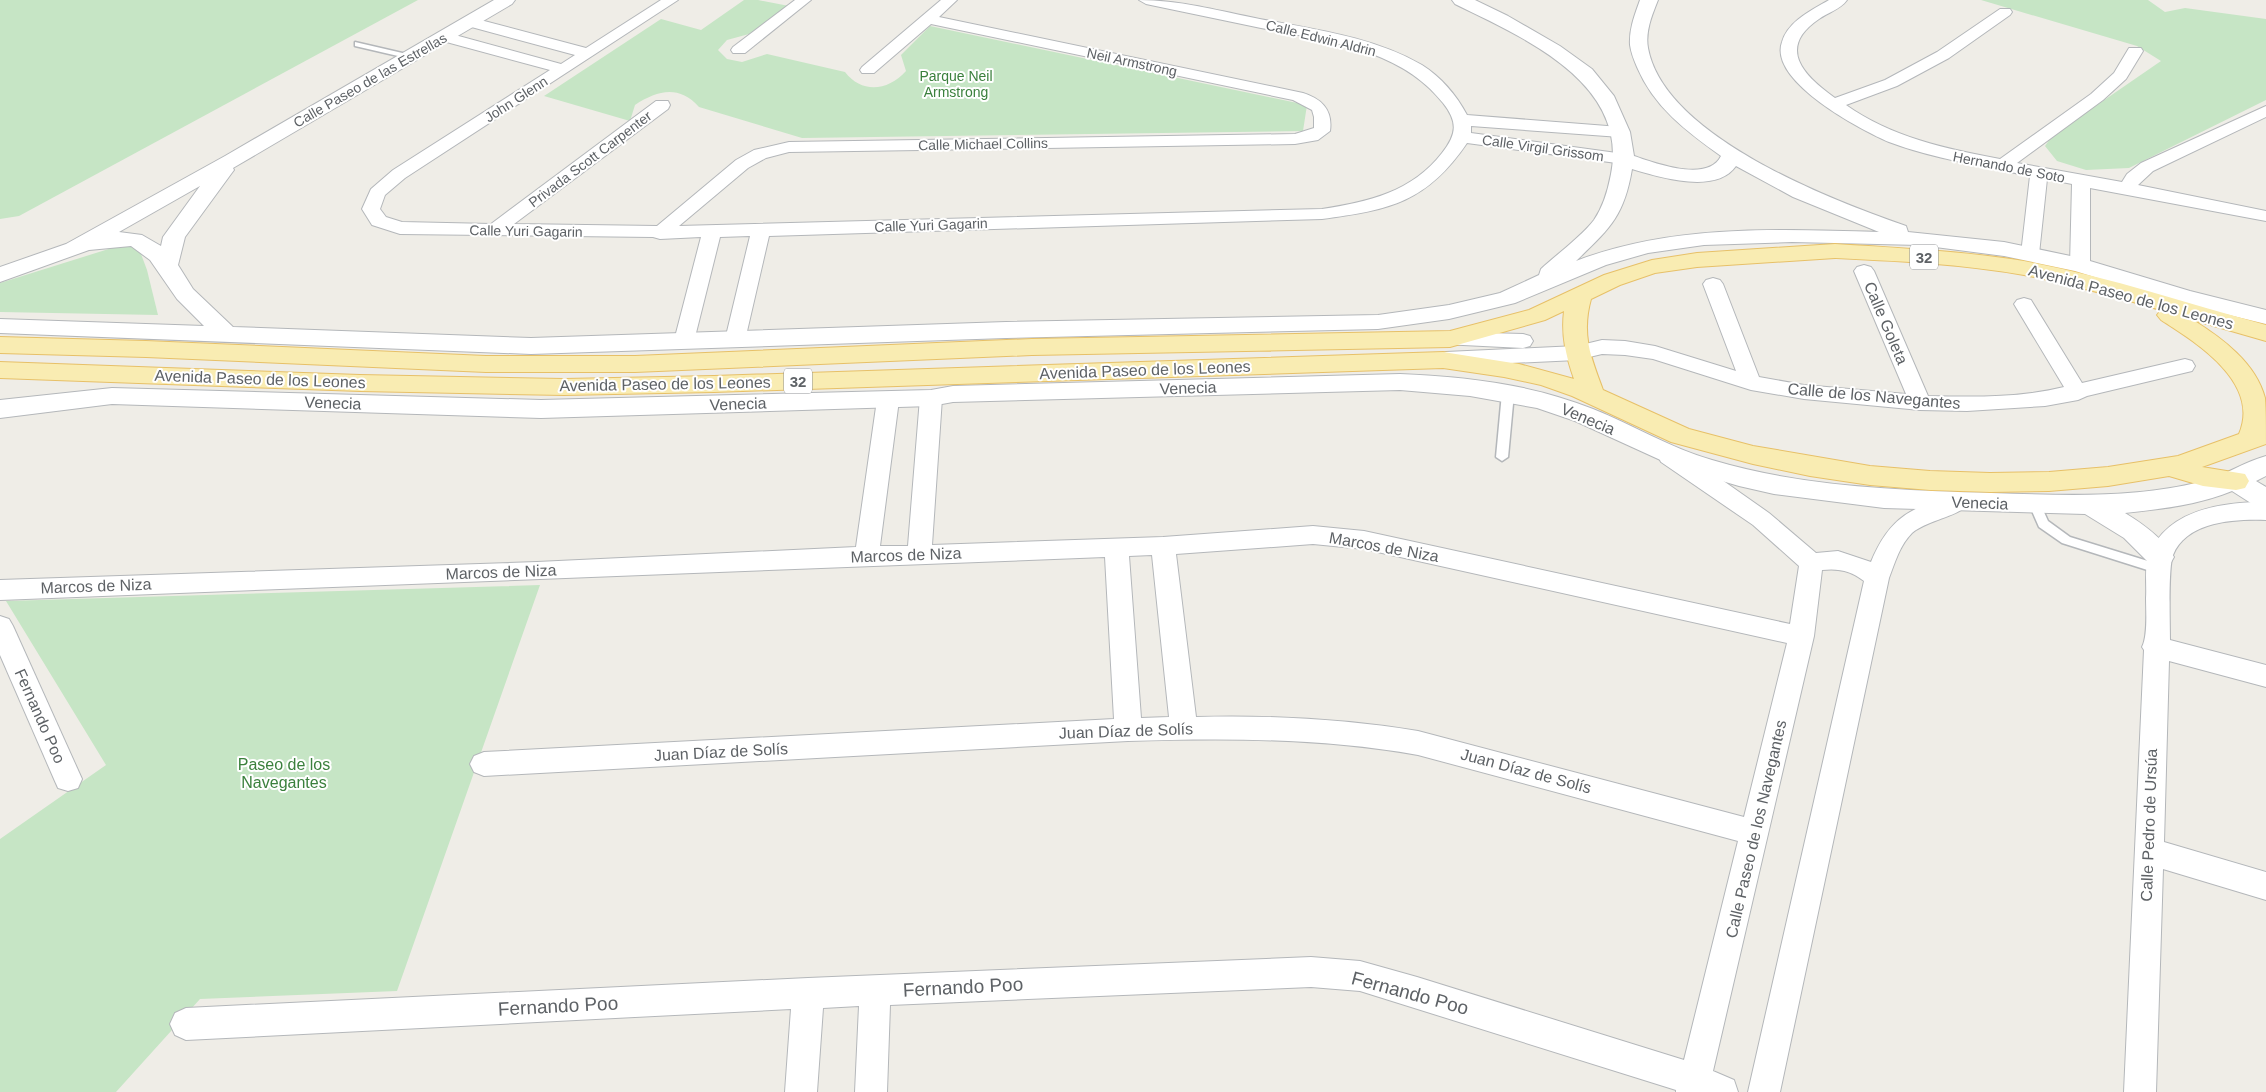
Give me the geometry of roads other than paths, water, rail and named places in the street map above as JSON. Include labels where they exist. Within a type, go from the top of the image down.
[{"type":"main road","name":"Avenida Paseo de los Leones","points":[[0,370],[360,383],[555,387],[724,384],[1137,370],[1447,349],[1537,315],[1612,280],[1652,267],[1697,260],[1835,251],[1909,255],[2023,268],[2078,280],[2266,332]]},
{"type":"main road","points":[[2120,292],[2193,329],[2230,360],[2250,388],[2256,415],[2255,425],[2258,437]]},
{"type":"main road","points":[[1580,296],[1573,316],[1592,395]]},
{"type":"main road","points":[[868,336],[1024,347],[1148,327]]},
{"type":"main road","name":"Avenida Paseo de los Leones","points":[[0,346],[516,364],[635,364],[1024,347],[1447,349],[1542,377],[1592,395],[1688,439],[1748,454],[1842,471],[1937,480],[2026,482],[2105,478],[2169,467],[2258,437]]},
{"type":"main road","points":[[942,396],[1137,370]]},
{"type":"main road","points":[[2169,467],[2203,478],[2236,481]]},
{"type":"street","name":"Calle Paseo de las Estrellas","points":[[0,275],[74,249],[411,57],[506,0]]},
{"type":"street","name":"John Glenn","points":[[371,209],[377,193],[399,174],[671,0]]},
{"type":"street","points":[[739,50],[804,0]]},
{"type":"street","points":[[868,70],[950,0]]},
{"type":"street","name":"Calle Edwin Aldrin","points":[[1146,0],[1354,43],[1392,56],[1417,70],[1438,86],[1462,128]]},
{"type":"street","points":[[1461,0],[1502,20],[1554,50],[1584,73],[1605,96],[1620,132],[1624,159],[1618,192],[1604,223],[1539,283]]},
{"type":"street","points":[[1649,0],[1640,21],[1639,46],[1652,82],[1677,113],[1731,155],[1802,196],[1920,239]]},
{"type":"street","name":"Hernando de Soto","points":[[1840,0],[1805,21],[1791,37],[1788,51],[1794,69],[1832,105],[1864,124],[1904,142],[1955,157],[2266,216]]},
{"type":"street","points":[[1832,105],[1891,83],[1943,55],[2005,12]]},
{"type":"street","name":"Neil Armstrong","points":[[928,19],[1297,96],[1319,106],[1324,121]]},
{"type":"street","points":[[469,22],[587,53]]},
{"type":"street","points":[[444,37],[563,69]]},
{"type":"street","points":[[2003,165],[2097,97],[2120,76],[2135,51]]},
{"type":"street","name":"Privada Scott Carpenter","points":[[494,230],[662,106]]},
{"type":"street","points":[[2126,189],[2133,178],[2147,167],[2266,111]]},
{"type":"street","name":"Calle Michael Collins","points":[[660,233],[742,164],[760,154],[789,147],[1295,140],[1312,136],[1322,131],[1324,121]]},
{"type":"street","name":"Calle Virgil Grissom","points":[[1462,128],[1620,132]]},
{"type":"street","name":"Calle Virgil Grissom","points":[[1462,128],[1624,159]]},
{"type":"street","name":"Calle Yuri Gagarin","points":[[371,209],[379,220],[400,228],[660,233],[1322,214],[1364,209],[1396,198],[1420,185],[1444,164],[1462,128]]},
{"type":"street","points":[[1624,159],[1679,175],[1702,175],[1726,166],[1731,155]]},
{"type":"street","name":"Calle Paseo de las Estrellas","points":[[167,265],[174,237],[189,214],[232,160]]},
{"type":"street","points":[[2030,254],[2039,173]]},
{"type":"street","points":[[2080,182],[2080,265]]},
{"type":"street","points":[[144,209],[144,214],[153,219],[168,219],[189,214]]},
{"type":"street","points":[[735,340],[761,230]]},
{"type":"street","points":[[684,341],[712,232]]},
{"type":"street","points":[[0,326],[531,346],[1006,330],[1378,322],[1449,312],[1507,298],[1539,283],[1598,260],[1647,247],[1704,239],[1792,236],[1920,239],[2030,254],[2080,265],[2184,297],[2266,317]]},
{"type":"street","points":[[74,249],[116,240],[142,240],[155,250],[167,265],[185,294],[226,334]]},
{"type":"street","name":"Calle Goleta","points":[[1864,271],[1920,403]]},
{"type":"street","points":[[1713,284],[1751,383]]},
{"type":"street","points":[[2024,304],[2078,392]]},
{"type":"street","name":"Calle de los Navegantes","points":[[1447,349],[1581,348],[1641,350],[1751,383],[1804,392],[1920,403],[2020,402],[2078,392],[2185,366]]},
{"type":"street","name":"Venecia","points":[[0,409],[112,396],[541,409],[888,400],[942,396],[1400,382],[1455,385],[1508,393],[1551,404],[1583,415],[1666,454],[1740,477],[1806,490],[1890,500],[2092,506],[2126,504],[2200,492],[2236,481],[2266,465]]},
{"type":"street","points":[[0,390],[112,396]]},
{"type":"street","points":[[919,555],[942,396]]},
{"type":"street","points":[[867,556],[888,400]]},
{"type":"street","points":[[1666,454],[1747,507],[1786,538],[1811,563],[1827,559],[1846,561],[1866,569],[1877,578]]},
{"type":"street","points":[[2236,481],[2266,500]]},
{"type":"street","points":[[1764,1092],[1877,578],[1887,550],[1902,527],[1928,513],[1958,502]]},
{"type":"street","points":[[2092,506],[2134,531],[2160,563]]},
{"type":"street","points":[[2160,563],[2165,544],[2182,530],[2207,516],[2240,510],[2266,511]]},
{"type":"street","name":"Marcos de Niza","points":[[0,590],[537,572],[867,556],[1163,546],[1283,537],[1339,536],[1801,636]]},
{"type":"street","points":[[1163,546],[1184,728]]},
{"type":"street","points":[[1116,547],[1128,730]]},
{"type":"street","name":"Calle Paseo de los Navegantes","points":[[1703,1088],[1756,833],[1801,636],[1811,563]]},
{"type":"street","name":"Calle Pedro de Ursúa","points":[[2140,1092],[2160,563]]},
{"type":"street","name":"Fernando Poo","points":[[0,626],[68,779]]},
{"type":"street","points":[[2156,647],[2266,676]]},
{"type":"street","name":"Juan Díaz de Solís","points":[[484,764],[1128,730],[1184,728],[1334,730],[1377,735],[1516,768],[1756,833]]},
{"type":"street","points":[[2148,851],[2266,886]]},
{"type":"street","name":"Fernando Poo","points":[[186,1024],[808,993],[1311,972],[1360,976],[1417,992],[1703,1088]]},
{"type":"street","points":[[871,1092],[875,990]]},
{"type":"street","points":[[801,1092],[808,993]]},
{"type":"lane","points":[[358,44],[411,57]]},
{"type":"lane","points":[[1502,457],[1508,393]]},
{"type":"lane","points":[[2035,504],[2043,524],[2066,540],[2160,563]]},
{"type":"park label","name":"Parque Neil Armstrong","points":[[956,84]]},
{"type":"park label","name":"Paseo de los Navegantes","points":[[284,773]]}]
